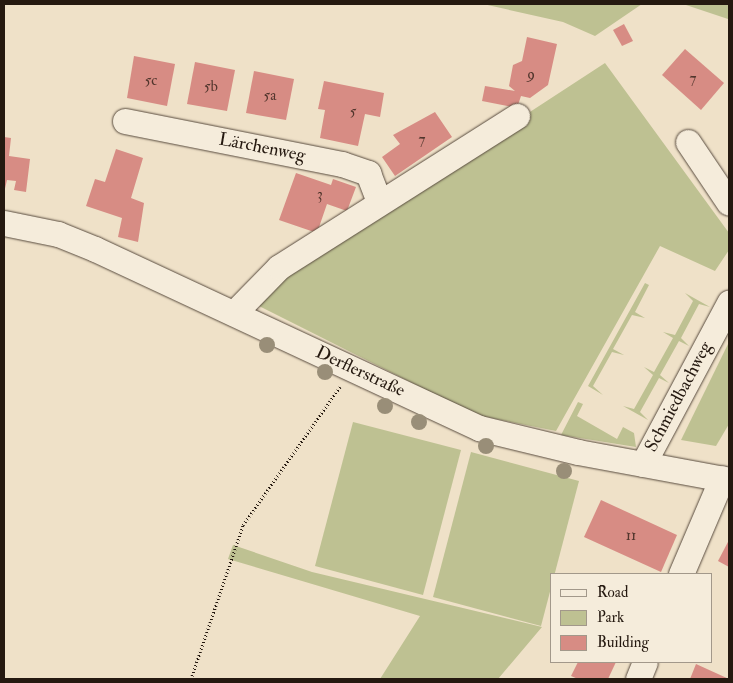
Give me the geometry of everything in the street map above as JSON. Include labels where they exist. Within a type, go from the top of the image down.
[{"type":"street","points":[[234,314],[279,267],[517,116]]},
{"type":"street","name":"Lärchenweg","points":[[124,121],[342,164],[368,173],[379,202]]},
{"type":"street","points":[[688,142],[729,203]]},
{"type":"street","name":"Derflerstraße","points":[[4,222],[75,240],[496,434],[726,479]]},
{"type":"street","name":"Schmiedbachweg","points":[[643,464],[728,308]]},
{"type":"street","points":[[682,573],[726,479]]},
{"type":"street","points":[[638,679],[645,663]]},
{"type":"path","points":[[191,679],[243,525],[354,368]]},
{"type":"green space","points":[[483,4],[642,4],[595,36],[563,22]]},
{"type":"green space","points":[[683,4],[729,4],[729,18],[728,19]]},
{"type":"green space","points":[[605,63],[729,233],[729,250],[715,271],[660,246],[556,431],[476,415],[259,306],[286,271]]},
{"type":"green space","points":[[645,283],[649,285],[635,312],[645,318],[632,315],[613,349],[624,355],[612,352],[593,386],[603,395],[588,386]]},
{"type":"green space","points":[[685,293],[710,307],[699,304],[681,338],[689,346],[679,341],[660,375],[669,383],[659,378],[640,412],[648,420],[623,406],[634,409],[653,375],[644,367],[654,372],[673,338],[663,332],[675,335],[693,301]]},
{"type":"green space","points":[[729,342],[729,424],[716,446],[681,440]]},
{"type":"green space","points":[[578,402],[583,404],[577,416],[617,439],[623,427],[634,433],[636,447],[561,435]]},
{"type":"green space","points":[[353,422],[461,450],[423,595],[315,566]]},
{"type":"green space","points":[[471,452],[579,481],[555,573],[550,573],[550,592],[541,626],[433,597]]},
{"type":"green space","points":[[233,545],[312,572],[542,627],[498,679],[380,679],[420,616],[228,559]]},
{"type":"building","points":[[624,24],[633,41],[622,46],[613,30]]},
{"type":"building","points":[[527,37],[557,44],[548,85],[530,98],[521,96],[517,108],[482,101],[485,86],[515,91],[509,86],[513,65],[522,61]]},
{"type":"building","points":[[685,49],[724,83],[701,110],[662,75]]},
{"type":"building","points":[[134,56],[175,64],[167,106],[127,98]]},
{"type":"building","points":[[195,62],[235,70],[227,111],[187,104]]},
{"type":"building","points":[[254,71],[294,79],[286,120],[246,113]]},
{"type":"building","points":[[324,81],[384,93],[380,117],[365,114],[358,146],[320,138],[325,110],[318,109]]},
{"type":"building","points":[[435,112],[452,137],[395,176],[382,157],[400,144],[393,135]]},
{"type":"building","points":[[4,137],[11,138],[9,156],[30,159],[26,192],[14,190],[16,181],[7,180],[4,193]]},
{"type":"building","points":[[116,149],[143,158],[131,198],[144,203],[138,242],[118,237],[122,218],[86,206],[95,179],[105,182]]},
{"type":"building","points":[[296,173],[331,185],[333,179],[356,187],[347,211],[327,204],[317,233],[279,220]]},
{"type":"building","points":[[601,500],[677,535],[661,572],[584,537]]},
{"type":"building","points":[[729,540],[729,567],[718,561]]},
{"type":"building","points":[[578,663],[616,663],[608,679],[578,679],[571,676]]},
{"type":"building","points":[[696,664],[729,679],[690,679]]}]
